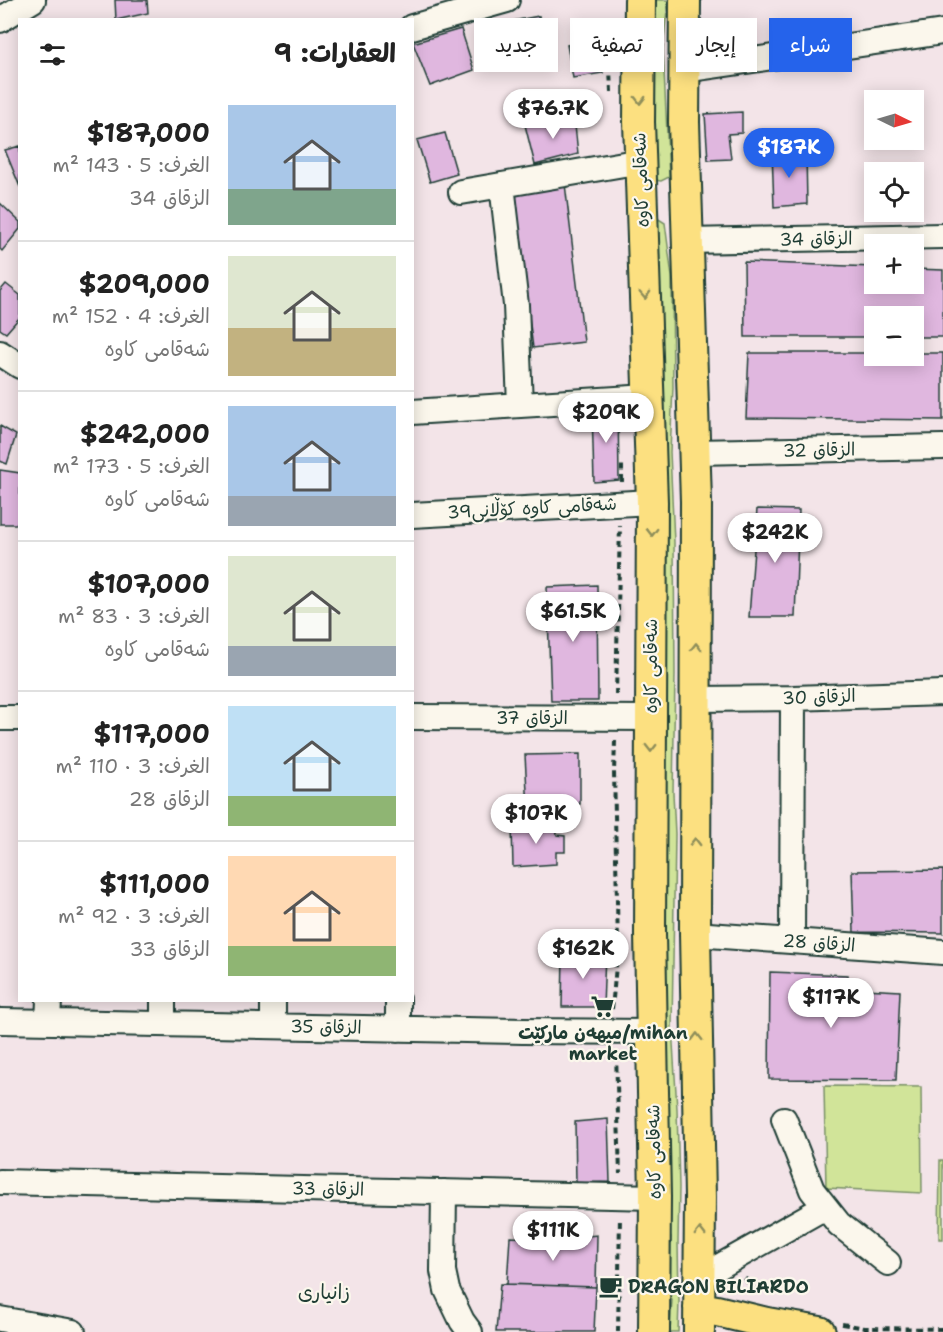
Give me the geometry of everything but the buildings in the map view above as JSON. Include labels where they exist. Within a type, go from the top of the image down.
[{"type":"main road","name":"شەقامی کاوە","points":[[640,0],[639,122],[652,502],[650,934],[655,1197],[654,1332]]},
{"type":"main road","points":[[685,0],[685,18]]},
{"type":"main road","points":[[685,72],[684,122],[696,501],[695,934],[699,1320],[717,1311],[820,1332]]},
{"type":"main road","points":[[642,210],[687,207]]},
{"type":"street","points":[[0,20],[33,0]]},
{"type":"street","points":[[414,26],[507,0]]},
{"type":"street","points":[[757,59],[943,32]]},
{"type":"street","points":[[461,192],[641,161]]},
{"type":"street","points":[[502,185],[516,305],[520,405]]},
{"type":"street","name":"الزقاق 34","points":[[688,241],[943,236]]},
{"type":"street","points":[[0,353],[18,365]]},
{"type":"street","points":[[414,412],[648,397]]},
{"type":"street","name":"الزقاق 32","points":[[694,452],[943,447]]},
{"type":"street","name":"شەقامی کاوە کۆڵانی39","points":[[414,515],[652,502]]},
{"type":"street","name":"الزقاق 30","points":[[696,699],[943,693]]},
{"type":"street","points":[[792,941],[793,698]]},
{"type":"street","name":"الزقاق 37","points":[[414,717],[651,718]]},
{"type":"street","points":[[0,718],[18,718]]},
{"type":"street","name":"الزقاق 28","points":[[695,934],[943,952]]},
{"type":"street","points":[[163,1002],[163,1024]]},
{"type":"street","points":[[273,1002],[273,1026]]},
{"type":"street","points":[[398,1002],[398,1029]]},
{"type":"street","name":"الزقاق 35","points":[[0,1021],[49,1012],[163,1024],[652,1032]]},
{"type":"street","points":[[784,1119],[812,1190],[839,1224],[888,1263]]},
{"type":"street","name":"الزقاق 33","points":[[0,1182],[655,1197]]},
{"type":"street","points":[[444,1192],[443,1271],[447,1290],[470,1332]]},
{"type":"street","points":[[699,1278],[825,1207]]},
{"type":"street","points":[[0,1319],[73,1332]]},
{"type":"path","points":[[610,72],[611,99]]},
{"type":"path","points":[[618,1332],[620,1196],[617,1061],[611,1020],[618,944],[614,772],[622,456]]},
{"type":"green space","points":[[656,0],[668,0],[664,39],[664,18],[654,18]]},
{"type":"green space","points":[[664,70],[669,177],[661,181],[655,180],[653,72]]},
{"type":"green space","points":[[657,218],[665,223],[672,277],[673,387],[670,452],[674,542],[673,793],[675,834],[672,1027],[679,1187],[678,1332],[670,1332],[671,1237],[665,1223],[653,222]]},
{"type":"green space","points":[[824,1086],[921,1087],[922,1193],[826,1188]]},
{"type":"green space","points":[[940,1160],[943,1160],[943,1239],[939,1239]]},
{"type":"place","name":"میهەن مارکێت/mihan market","points":[[603,1007]]},
{"type":"place","name":"DRAGON BILIARDO","points":[[610,1287]]},
{"type":"district","name":"زانیاری","points":[[324,1292]]}]
